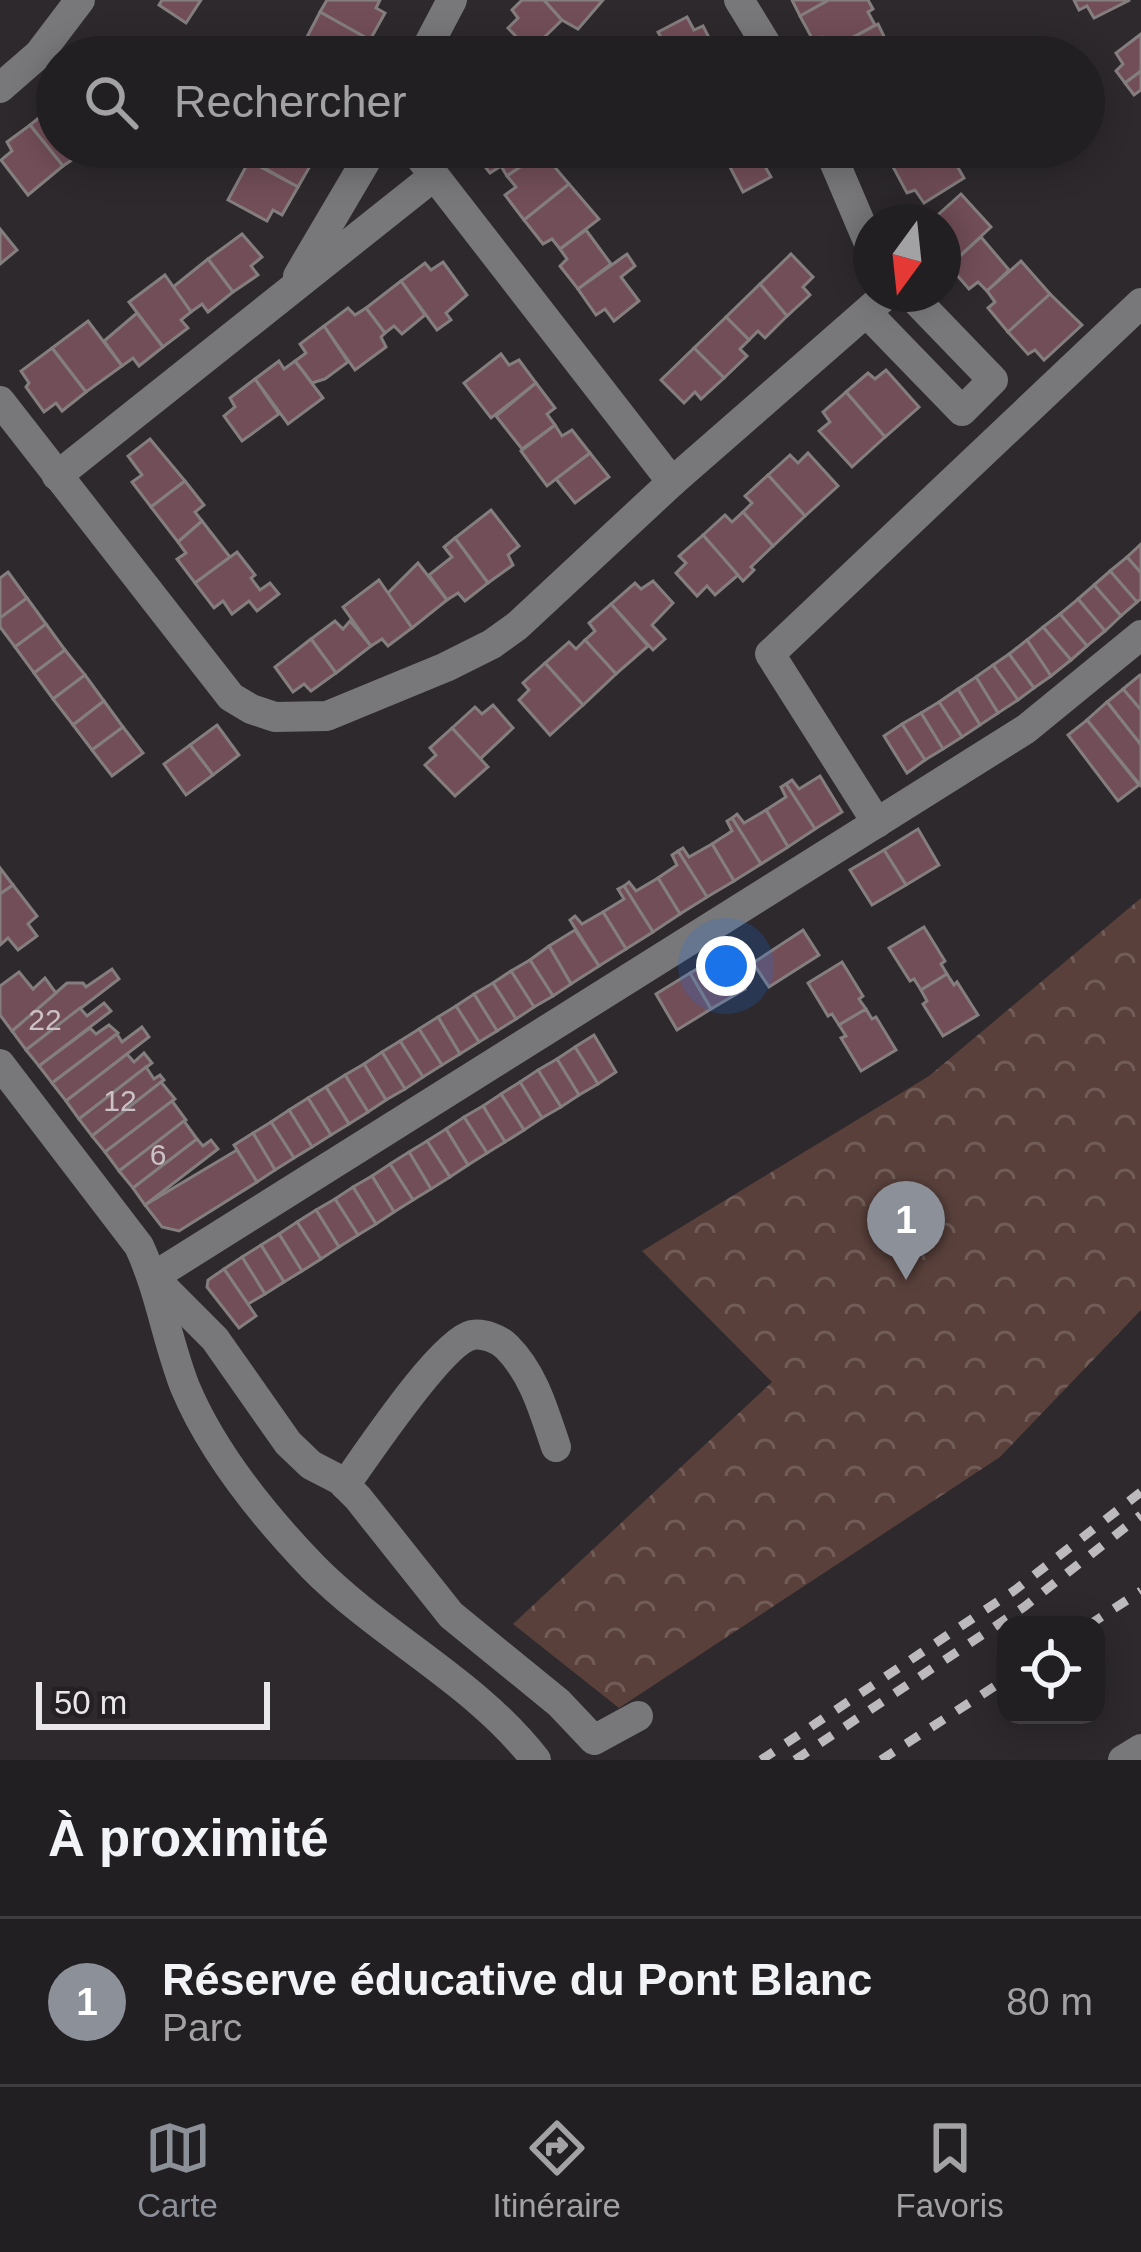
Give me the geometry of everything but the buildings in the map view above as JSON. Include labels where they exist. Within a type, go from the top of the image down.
[{"type":"street","points":[[54,36],[80,0]]},
{"type":"street","points":[[433,36],[452,0]]},
{"type":"street","points":[[739,0],[761,36]]},
{"type":"street","points":[[0,88],[36,55]]},
{"type":"street","points":[[289,292],[362,168]]},
{"type":"street","points":[[428,168],[672,482]]},
{"type":"street","points":[[837,168],[853,206]]},
{"type":"street","points":[[57,476],[434,176]]},
{"type":"street","points":[[877,823],[770,654],[1141,303]]},
{"type":"street","points":[[0,400],[231,697],[251,709],[288,718],[340,711],[492,644],[867,312]]},
{"type":"street","points":[[884,312],[962,411],[993,380],[927,312]]},
{"type":"street","points":[[153,1277],[1043,717],[1141,635]]},
{"type":"street","points":[[0,1064],[130,1234],[153,1277],[185,1387],[244,1486],[328,1581],[476,1696],[534,1758]]},
{"type":"street","points":[[153,1277],[214,1339],[288,1443],[311,1465],[345,1485],[451,1615],[559,1702],[594,1740],[638,1716]]},
{"type":"street","points":[[345,1485],[406,1401],[458,1342],[472,1335],[485,1335],[505,1345],[534,1384],[556,1447]]},
{"type":"street","points":[[1123,1760],[1141,1749]]},
{"type":"green space","points":[[1141,898],[1141,1310],[1000,1457],[619,1708],[513,1624],[772,1382],[642,1251],[929,1076]]},
{"type":"railway","points":[[761,1760],[1015,1590],[1141,1492]]},
{"type":"railway","points":[[795,1760],[1024,1607],[1141,1515]]},
{"type":"railway","points":[[1103,1616],[1141,1591]]},
{"type":"railway","points":[[881,1760],[997,1685]]},
{"type":"place","name":"Réserve éducative du Pont Blanc","points":[[906,1280]]}]
